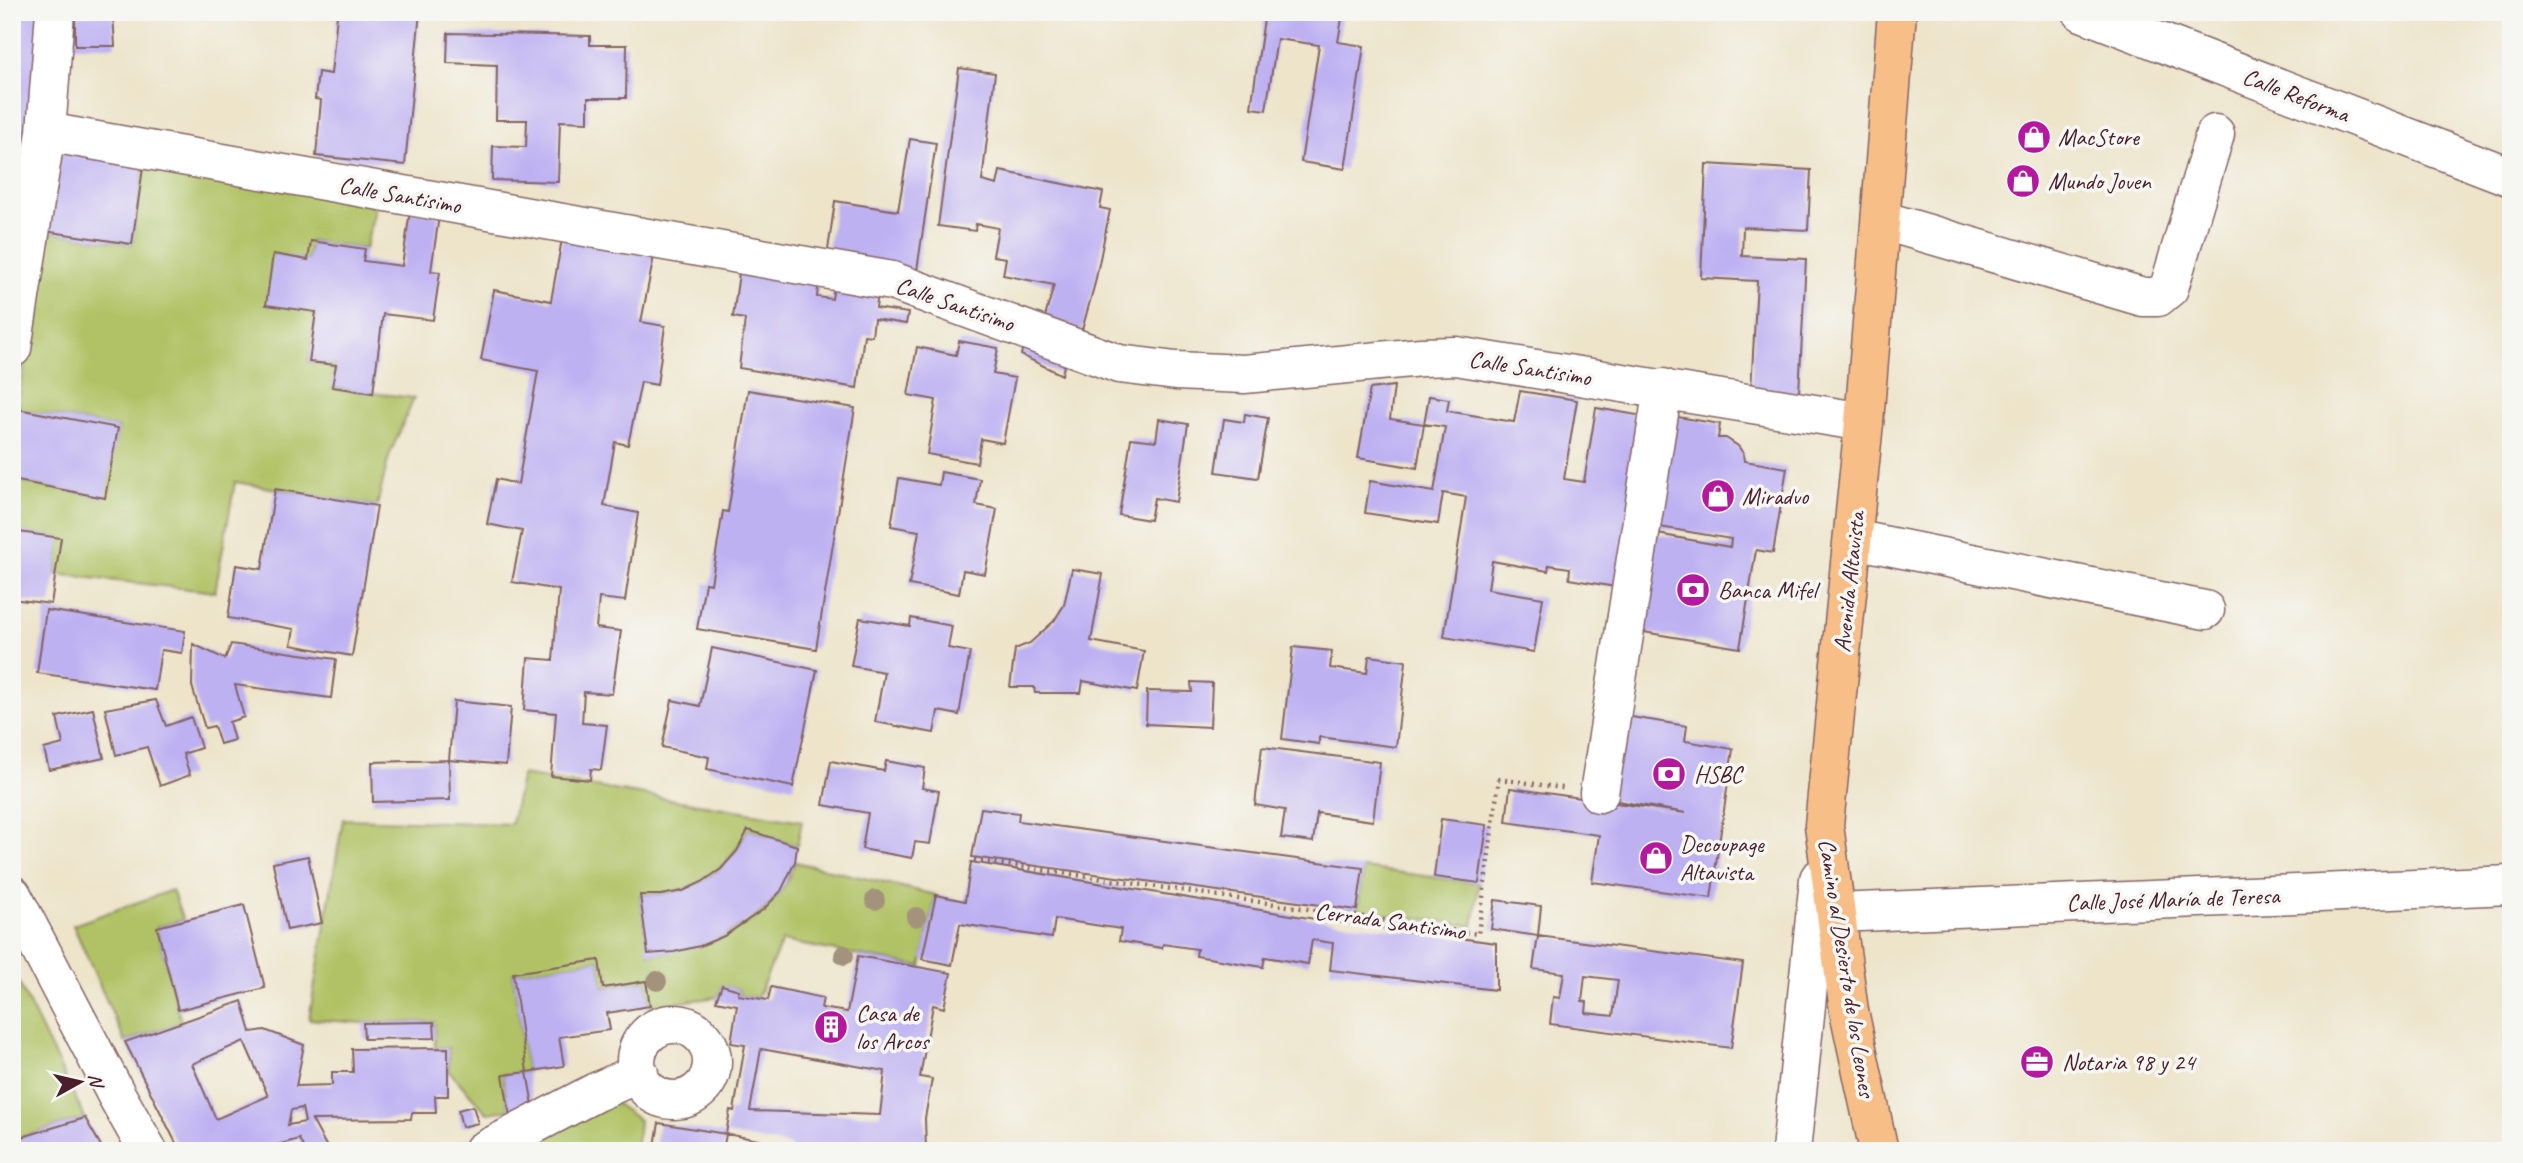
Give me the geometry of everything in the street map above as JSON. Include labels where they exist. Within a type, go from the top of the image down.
[{"type":"main road","name":"Avenida Altavista","points":[[1824,825],[1864,422],[1897,12]]},
{"type":"main road","name":"Camino al Desierto de los Leones","points":[[1824,825],[1849,1011],[1879,1151]]},
{"type":"street","points":[[12,348],[46,132],[55,12]]},
{"type":"street","name":"Calle Reforma","points":[[2082,12],[2511,177]]},
{"type":"street","name":"Calle Santisimo","points":[[46,132],[892,281],[1119,364],[1176,371],[1244,374],[1456,356],[1864,422]]},
{"type":"street","points":[[1881,220],[2143,297],[2158,297],[2169,288],[2215,134]]},
{"type":"street","points":[[1599,793],[1663,388]]},
{"type":"street","points":[[1853,539],[2206,610]]},
{"type":"street","name":"Avenida Altavista","points":[[1791,1151],[1824,825]]},
{"type":"street","name":"Calle José María de Teresa","points":[[1835,913],[2511,885]]},
{"type":"street","points":[[12,895],[148,1151]]},
{"type":"street","points":[[483,1151],[639,1073]]},
{"type":"path","name":"Cerrada Santisimo","points":[[974,860],[1478,934],[1499,779],[1599,793]]},
{"type":"green space","points":[[144,161],[376,205],[365,249],[311,241],[308,260],[273,255],[316,312],[309,362],[336,365],[333,388],[414,398],[389,456],[377,506],[235,482],[215,592],[56,574],[60,538],[12,531],[12,480],[104,497],[118,428],[18,409],[44,231],[132,244]]},
{"type":"green space","points":[[522,775],[802,821],[797,846],[748,830],[728,860],[705,880],[676,891],[640,895],[649,954],[703,943],[754,918],[780,892],[795,862],[936,895],[921,967],[782,941],[757,998],[738,995],[739,990],[722,986],[718,997],[650,1006],[646,981],[603,988],[599,960],[513,973],[527,1072],[503,1075],[509,1110],[487,1113],[449,1071],[448,1048],[435,1048],[434,1022],[363,1023],[309,1019],[343,819],[511,824]]},
{"type":"green space","points":[[1363,868],[1479,883],[1473,926],[1357,910]]},
{"type":"green space","points":[[172,890],[183,920],[157,927],[181,1022],[125,1042],[73,925]]},
{"type":"green space","points":[[12,969],[85,1118],[12,1140]]},
{"type":"green space","points":[[611,1100],[639,1120],[636,1151],[516,1151]]},
{"type":"building","points":[[12,12],[39,12],[36,77],[13,218]]},
{"type":"building","points":[[96,12],[113,14],[115,46],[75,46],[75,16],[96,15]]},
{"type":"building","points":[[328,12],[420,12],[405,165],[316,156],[321,100],[315,99],[318,72],[331,74],[337,15]]},
{"type":"building","points":[[1265,12],[1343,12],[1338,42],[1364,46],[1345,169],[1301,162],[1319,45],[1277,39],[1266,110],[1251,108]]},
{"type":"building","points":[[448,33],[590,36],[590,45],[627,45],[626,98],[588,98],[588,122],[560,121],[558,182],[492,180],[493,146],[526,147],[527,120],[496,120],[497,65],[447,63]]},
{"type":"building","points":[[959,68],[995,73],[982,181],[997,185],[1000,171],[1103,192],[1100,208],[1110,210],[1082,330],[1045,317],[1054,285],[1003,275],[1006,258],[993,256],[998,228],[976,224],[975,231],[938,226]]},
{"type":"building","points":[[910,139],[936,143],[917,270],[827,257],[835,201],[898,211]]},
{"type":"building","points":[[57,148],[144,161],[132,244],[44,231]]},
{"type":"building","points":[[1706,164],[1811,170],[1808,230],[1743,227],[1742,256],[1806,259],[1799,393],[1751,390],[1757,281],[1701,278]]},
{"type":"building","points":[[410,211],[439,216],[431,271],[440,272],[433,320],[383,314],[373,393],[332,387],[336,365],[309,362],[316,312],[266,305],[273,254],[308,260],[311,241],[365,249],[363,261],[402,266]]},
{"type":"building","points":[[562,239],[654,256],[641,322],[665,326],[657,385],[641,382],[628,445],[615,442],[604,506],[638,513],[625,601],[599,598],[596,628],[621,631],[612,694],[584,692],[582,723],[607,725],[601,770],[591,769],[590,780],[551,776],[556,713],[524,710],[528,658],[553,660],[559,590],[512,582],[522,531],[487,524],[496,479],[518,484],[538,371],[481,360],[494,290],[551,301]]},
{"type":"building","points":[[740,266],[819,279],[817,297],[832,299],[834,286],[878,293],[876,308],[908,313],[906,324],[874,319],[872,336],[864,335],[857,388],[739,368],[745,319],[733,317]]},
{"type":"building","points":[[1025,335],[1066,355],[1062,375],[1021,355]]},
{"type":"building","points":[[959,341],[998,348],[993,374],[1015,378],[1003,443],[981,439],[977,463],[927,454],[936,400],[908,395],[917,347],[956,355]]},
{"type":"building","points":[[1394,386],[1390,419],[1424,424],[1417,468],[1358,458],[1370,389]]},
{"type":"building","points":[[748,390],[855,408],[816,649],[697,629],[705,583],[711,584],[723,511],[728,512]]},
{"type":"building","points":[[1520,391],[1577,400],[1564,479],[1584,482],[1596,408],[1649,417],[1621,588],[1569,579],[1570,568],[1549,565],[1548,571],[1492,561],[1488,589],[1543,598],[1534,652],[1444,637],[1466,497],[1443,493],[1438,524],[1365,513],[1370,481],[1434,492],[1445,427],[1424,424],[1429,396],[1449,399],[1447,411],[1514,422]]},
{"type":"building","points":[[18,409],[118,428],[105,498],[12,480],[12,450]]},
{"type":"building","points":[[1245,414],[1268,418],[1258,478],[1216,472],[1224,419],[1244,422]]},
{"type":"building","points":[[1666,415],[1720,424],[1718,438],[1726,438],[1738,446],[1744,461],[1787,468],[1773,553],[1756,550],[1740,648],[1631,630],[1646,532],[1730,547],[1731,539],[1648,525]]},
{"type":"building","points":[[1159,419],[1188,424],[1176,502],[1154,498],[1150,520],[1119,515],[1131,438],[1156,441]]},
{"type":"building","points":[[941,472],[980,479],[976,505],[997,509],[985,574],[963,570],[959,594],[909,585],[919,531],[891,526],[899,478],[939,485]]},
{"type":"building","points":[[275,489],[377,506],[352,656],[291,645],[294,629],[228,618],[236,565],[262,569]]},
{"type":"building","points":[[12,531],[61,538],[51,604],[12,599]]},
{"type":"building","points":[[1072,569],[1103,574],[1091,641],[1144,651],[1137,691],[1083,681],[1081,693],[1035,693],[1034,687],[1010,687],[1015,649],[1030,643],[1054,621],[1064,605]]},
{"type":"building","points":[[46,610],[185,631],[182,653],[161,650],[155,690],[37,673]]},
{"type":"building","points":[[860,618],[910,626],[911,618],[952,626],[948,648],[970,652],[959,715],[938,711],[934,733],[875,722],[884,672],[851,666]]},
{"type":"building","points":[[193,644],[225,659],[231,644],[336,659],[331,698],[235,685],[244,717],[229,722],[234,740],[220,744],[214,726],[205,728],[192,686]]},
{"type":"building","points":[[1293,647],[1332,651],[1330,668],[1367,673],[1369,656],[1406,661],[1396,747],[1319,737],[1319,744],[1282,739]]},
{"type":"building","points":[[712,648],[817,670],[793,787],[707,769],[709,757],[662,747],[672,700],[700,706]]},
{"type":"building","points":[[1191,682],[1212,683],[1210,727],[1146,724],[1147,691],[1192,692]]},
{"type":"building","points":[[156,700],[166,726],[191,717],[201,748],[183,754],[190,775],[160,786],[147,747],[116,755],[105,709]]},
{"type":"building","points":[[454,701],[511,707],[506,765],[449,760]]},
{"type":"building","points":[[93,709],[104,758],[49,770],[44,749],[63,744],[57,717]]},
{"type":"building","points":[[1619,715],[1687,726],[1685,741],[1733,749],[1711,898],[1592,882],[1599,835],[1506,822],[1510,788],[1686,813],[1606,799]]},
{"type":"building","points":[[1262,747],[1380,762],[1373,821],[1317,813],[1313,842],[1281,838],[1285,810],[1255,805]]},
{"type":"building","points":[[449,760],[450,800],[373,802],[372,762]]},
{"type":"building","points":[[831,761],[884,771],[886,761],[925,768],[922,788],[939,791],[930,844],[915,842],[912,858],[862,849],[868,813],[823,805]]},
{"type":"building","points":[[981,808],[1019,813],[1018,821],[1363,868],[1357,910],[972,857]]},
{"type":"building","points":[[1441,819],[1487,825],[1479,883],[1434,877]]},
{"type":"building","points":[[748,830],[797,846],[795,862],[781,891],[764,909],[724,936],[700,946],[648,954],[640,895],[683,891],[702,882],[721,869],[737,851]]},
{"type":"building","points":[[308,856],[322,923],[287,930],[273,863]]},
{"type":"building","points":[[971,862],[1315,919],[1496,943],[1496,990],[1330,970],[1333,943],[1312,940],[1308,964],[1265,957],[1263,967],[1196,956],[1197,949],[1163,944],[1162,948],[1119,941],[1121,929],[1055,919],[1052,938],[960,924],[952,965],[922,959],[936,895],[965,901]]},
{"type":"building","points":[[1495,900],[1541,906],[1538,936],[1491,929]]},
{"type":"building","points":[[244,905],[265,988],[178,1010],[157,927]]},
{"type":"building","name":"Decoupage Altavista","points":[[1538,936],[1743,963],[1731,1048],[1550,1024],[1553,997],[1560,998],[1564,973],[1533,969]],"holes":[[[1585,976],[1618,980],[1613,1016],[1586,1013],[1587,1002],[1582,1001]]]},
{"type":"building","name":"Casa de los Arcos","points":[[858,956],[951,973],[944,1008],[933,1005],[920,1077],[932,1079],[925,1118],[926,1151],[790,1151],[791,1146],[726,1134],[730,1110],[734,1111],[745,1045],[731,1043],[737,1005],[716,1001],[722,985],[739,990],[738,995],[768,1000],[771,987],[823,998],[821,1008],[847,1012]],"holes":[[[761,1049],[885,1071],[880,1115],[750,1111]]]},
{"type":"building","points":[[599,960],[603,988],[646,981],[650,1006],[607,1013],[610,1030],[559,1037],[564,1066],[527,1072],[513,973]]},
{"type":"building","points":[[242,1001],[251,1032],[265,1030],[304,1045],[296,1086],[332,1085],[332,1072],[353,1072],[352,1049],[448,1048],[448,1096],[435,1096],[436,1113],[412,1113],[411,1119],[312,1120],[329,1151],[305,1151],[299,1139],[255,1151],[180,1151],[125,1042]],"holes":[[[244,1041],[268,1096],[216,1119],[192,1064]],[[302,1108],[305,1122],[288,1125],[291,1110]]]},
{"type":"building","points":[[434,1022],[435,1038],[364,1039],[363,1023]]},
{"type":"building","points":[[527,1072],[534,1111],[511,1122],[503,1075]]},
{"type":"building","points":[[473,1106],[478,1123],[462,1127],[458,1110]]},
{"type":"building","points":[[85,1118],[104,1151],[12,1151],[12,1140]]},
{"type":"building","points":[[659,1123],[726,1134],[723,1151],[654,1151]]},
{"type":"place","name":"MacStore","points":[[2034,137]]},
{"type":"place","name":"Mundo Joven","points":[[2023,181]]},
{"type":"place","name":"Miradvo","points":[[1718,496]]},
{"type":"place","name":"Banca Mifel","points":[[1693,590]]},
{"type":"place","name":"HSBC","points":[[1669,774]]},
{"type":"place","name":"Decoupage Altavista","points":[[1656,858]]},
{"type":"place","name":"Casa de los Arcos","points":[[831,1027]]},
{"type":"place","name":"Notaria 98 y 24","points":[[2037,1062]]}]
